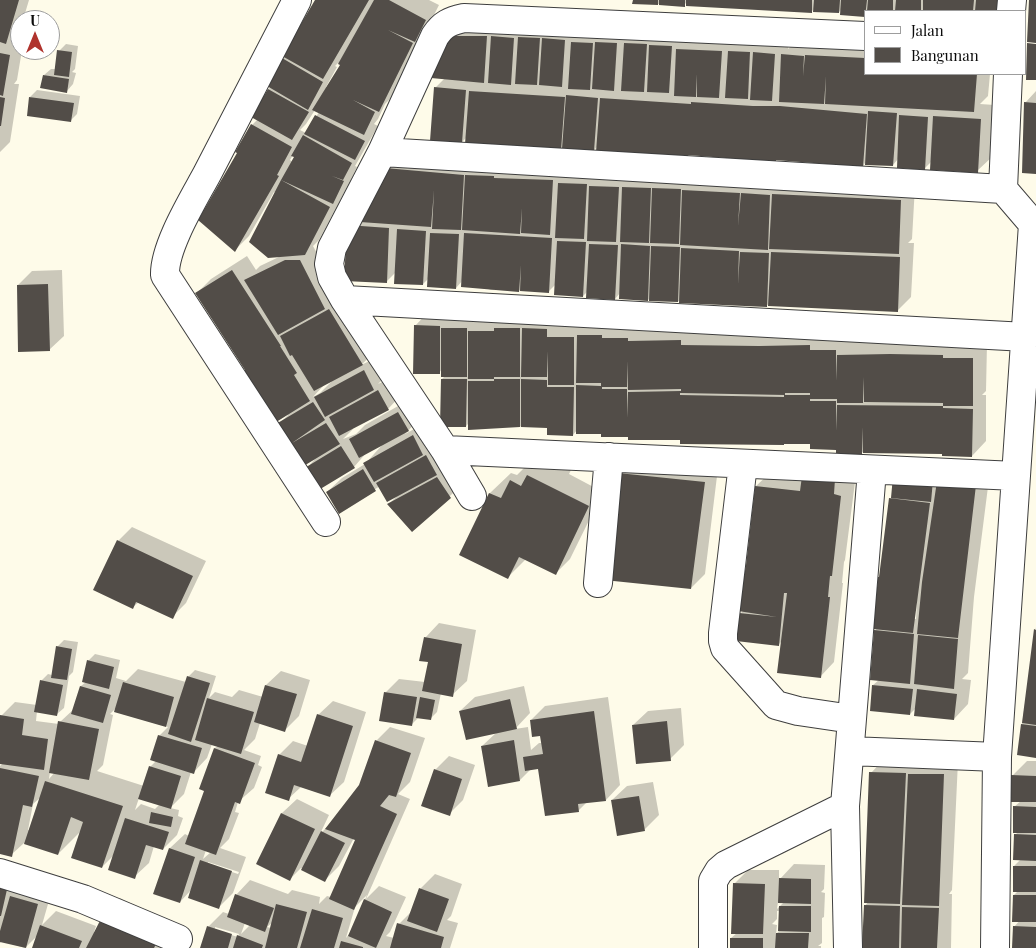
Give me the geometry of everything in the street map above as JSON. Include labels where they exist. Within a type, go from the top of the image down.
[{"type":"street","points":[[297,0],[186,214],[167,256],[165,276],[326,522]]},
{"type":"street","points":[[472,496],[445,450],[345,300],[332,277],[329,264],[332,248],[382,152],[435,36],[441,27],[450,20],[464,18],[864,36]]},
{"type":"street","points":[[1003,190],[1008,75]]},
{"type":"street","points":[[382,152],[1003,190],[1035,224],[997,757],[995,948]]},
{"type":"street","points":[[345,300],[1026,337]]},
{"type":"street","points":[[445,450],[1016,476]]},
{"type":"street","points":[[598,583],[609,457]]},
{"type":"street","points":[[743,464],[723,633],[725,648],[776,705],[785,709],[852,719]]},
{"type":"street","points":[[848,948],[846,806],[872,470]]},
{"type":"street","points":[[850,751],[997,757]]},
{"type":"street","points":[[713,948],[713,881],[719,872],[726,865],[846,806]]},
{"type":"street","points":[[0,873],[83,899],[178,939]]},
{"type":"building","points":[[0,0],[19,0],[16,10],[10,10],[10,30],[6,44],[0,42]]},
{"type":"building","points":[[315,0],[369,0],[323,79],[282,56]]},
{"type":"building","points":[[374,0],[389,0],[426,20],[415,42],[388,30],[413,43],[379,112],[353,100],[375,112],[364,135],[312,110],[340,65],[338,64]]},
{"type":"building","points":[[633,0],[658,0],[658,5],[632,4]]},
{"type":"building","points":[[659,0],[685,0],[685,7],[659,5]]},
{"type":"building","points":[[686,0],[812,0],[812,13],[686,6]]},
{"type":"building","points":[[814,0],[840,0],[839,13],[813,12]]},
{"type":"building","points":[[841,0],[867,0],[864,17],[840,15]]},
{"type":"building","points":[[868,0],[893,0],[893,10],[867,10]]},
{"type":"building","points":[[896,0],[921,0],[921,10],[895,10]]},
{"type":"building","points":[[923,0],[974,0],[973,10],[923,10]]},
{"type":"building","points":[[976,0],[1001,0],[1001,10],[975,10]]},
{"type":"building","points":[[1029,0],[1036,0],[1036,43],[1027,42]]},
{"type":"building","points":[[445,36],[487,36],[484,83],[431,78]]},
{"type":"building","points":[[491,36],[514,38],[511,85],[488,83]]},
{"type":"building","points":[[518,37],[540,38],[537,85],[515,84]]},
{"type":"building","points":[[542,38],[565,40],[562,87],[539,85]]},
{"type":"building","points":[[571,42],[593,43],[590,90],[568,89]]},
{"type":"building","points":[[595,42],[617,43],[614,91],[592,89]]},
{"type":"building","points":[[624,43],[647,44],[644,92],[621,91]]},
{"type":"building","points":[[1027,43],[1036,44],[1036,80],[1026,80]]},
{"type":"building","points":[[649,45],[672,46],[669,93],[647,92]]},
{"type":"building","points":[[676,49],[722,51],[719,98],[697,97],[697,74],[696,97],[674,96]]},
{"type":"building","points":[[60,50],[72,52],[69,77],[54,75],[56,60],[60,60]]},
{"type":"building","points":[[728,51],[750,52],[748,99],[725,98]]},
{"type":"building","points":[[753,52],[775,54],[772,101],[750,100]]},
{"type":"building","points":[[0,53],[10,55],[3,96],[0,95]]},
{"type":"building","points":[[781,54],[804,56],[803,76],[805,55],[864,58],[864,75],[977,75],[974,112],[825,104],[826,76],[824,104],[779,102]]},
{"type":"building","points":[[282,58],[323,82],[308,110],[267,86]]},
{"type":"building","points":[[43,75],[69,79],[67,93],[40,88]]},
{"type":"building","points":[[434,87],[466,90],[462,143],[430,141]]},
{"type":"building","points":[[268,89],[309,112],[292,140],[251,117]]},
{"type":"building","points":[[469,91],[565,97],[561,150],[465,144]]},
{"type":"building","points":[[566,95],[598,98],[594,151],[562,149]]},
{"type":"building","points":[[0,97],[5,98],[1,126],[0,126]]},
{"type":"building","points":[[29,97],[74,103],[71,122],[27,116]]},
{"type":"building","points":[[600,98],[691,104],[691,102],[780,106],[867,114],[863,167],[688,155],[687,158],[596,152]]},
{"type":"building","points":[[1024,102],[1036,103],[1036,174],[1022,173]]},
{"type":"building","points":[[868,111],[897,113],[893,166],[865,165]]},
{"type":"building","points":[[315,115],[365,141],[355,160],[304,134]]},
{"type":"building","points":[[899,115],[928,117],[925,170],[897,168]]},
{"type":"building","points":[[933,116],[981,119],[978,173],[930,170]]},
{"type":"building","points":[[251,124],[292,147],[277,175],[279,176],[235,252],[198,220],[237,153],[235,152]]},
{"type":"building","points":[[303,135],[352,163],[343,180],[332,176],[344,181],[333,204],[281,180],[294,157],[291,156]]},
{"type":"building","points":[[385,168],[464,175],[461,230],[432,229],[434,190],[431,227],[360,222]]},
{"type":"building","points":[[465,175],[553,180],[550,235],[521,233],[522,208],[520,234],[462,230]]},
{"type":"building","points":[[281,180],[330,207],[305,255],[268,258],[249,242]]},
{"type":"building","points":[[558,183],[587,184],[584,239],[555,238]]},
{"type":"building","points":[[589,186],[619,187],[616,242],[587,241]]},
{"type":"building","points":[[622,187],[651,188],[649,243],[620,242]]},
{"type":"building","points":[[652,188],[681,189],[679,244],[650,243]]},
{"type":"building","points":[[682,190],[740,193],[738,226],[741,193],[770,195],[768,250],[680,245]]},
{"type":"building","points":[[772,194],[901,200],[899,254],[769,249]]},
{"type":"building","points":[[347,225],[389,228],[387,283],[344,281]]},
{"type":"building","points":[[397,229],[426,231],[423,285],[394,284]]},
{"type":"building","points":[[430,233],[459,234],[456,289],[427,287]]},
{"type":"building","points":[[464,233],[552,238],[549,293],[520,291],[521,265],[519,292],[461,287]]},
{"type":"building","points":[[557,241],[586,242],[583,297],[554,295]]},
{"type":"building","points":[[589,244],[618,245],[615,300],[586,298]]},
{"type":"building","points":[[621,244],[650,246],[648,301],[619,299]]},
{"type":"building","points":[[651,246],[680,247],[678,302],[649,301]]},
{"type":"building","points":[[681,248],[739,251],[738,284],[740,252],[769,253],[767,307],[679,303]]},
{"type":"building","points":[[771,252],[900,257],[898,312],[768,306]]},
{"type":"building","points":[[285,260],[300,260],[325,309],[278,335],[244,280]]},
{"type":"building","points":[[232,270],[281,346],[297,373],[294,375],[310,401],[273,424],[245,370],[195,293]]},
{"type":"building","points":[[48,284],[50,351],[18,352],[17,285]]},
{"type":"building","points":[[329,309],[363,365],[314,391],[292,355],[290,356],[280,336]]},
{"type":"building","points":[[414,325],[440,326],[440,374],[413,374]]},
{"type":"building","points":[[441,328],[467,328],[467,377],[441,377]]},
{"type":"building","points":[[494,328],[520,328],[520,377],[468,379],[468,331],[494,331]]},
{"type":"building","points":[[522,328],[547,329],[547,337],[574,337],[574,385],[548,385],[548,351],[547,377],[521,377]]},
{"type":"building","points":[[577,335],[602,335],[602,338],[628,338],[628,341],[681,340],[681,345],[810,345],[810,350],[836,350],[836,381],[837,355],[943,355],[943,358],[973,358],[973,406],[943,406],[943,408],[973,409],[972,457],[942,456],[942,454],[863,453],[863,427],[862,454],[836,454],[836,450],[810,449],[810,444],[680,444],[680,440],[628,440],[628,437],[601,437],[601,434],[576,434],[576,385],[601,386],[601,383],[576,383]],"holes":[[[627,361],[628,390],[681,389],[681,391],[628,392],[627,418],[627,389],[602,389],[602,387],[627,387]],[[863,377],[864,402],[943,403],[943,406],[837,405],[836,431],[836,401],[810,401],[810,399],[837,399],[837,403],[863,403]],[[680,393],[784,395],[784,397],[680,395]],[[785,393],[810,393],[810,395],[785,395]]]},
{"type":"building","points":[[364,370],[374,390],[325,417],[314,397]]},
{"type":"building","points":[[441,379],[467,379],[466,427],[440,427]]},
{"type":"building","points":[[494,379],[520,379],[520,427],[468,430],[468,381],[494,381]]},
{"type":"building","points":[[521,379],[547,380],[547,387],[574,387],[573,436],[547,435],[547,428],[521,427]]},
{"type":"building","points":[[378,390],[389,410],[339,436],[329,417]]},
{"type":"building","points":[[313,402],[325,420],[292,443],[326,423],[340,444],[302,467],[276,424]]},
{"type":"building","points":[[398,412],[409,431],[359,458],[349,439]]},
{"type":"building","points":[[413,435],[423,455],[374,482],[363,463]]},
{"type":"building","points":[[341,446],[355,468],[317,491],[303,469]]},
{"type":"building","points":[[426,455],[437,475],[387,502],[376,483]]},
{"type":"building","points":[[363,469],[376,491],[339,514],[326,492]]},
{"type":"building","points":[[618,473],[705,482],[691,589],[604,580]]},
{"type":"building","points":[[527,475],[589,506],[556,575],[519,557],[508,579],[459,555],[489,493],[501,498],[510,480],[521,486]]},
{"type":"building","points":[[802,476],[835,479],[834,494],[841,496],[832,576],[830,576],[828,597],[830,597],[821,678],[777,673],[787,593],[784,593],[779,646],[736,641],[739,613],[777,617],[738,611],[746,565],[755,486],[800,491]]},
{"type":"building","points":[[893,476],[933,480],[931,502],[891,498]]},
{"type":"building","points":[[437,477],[451,498],[412,532],[387,504]]},
{"type":"building","points":[[937,481],[976,485],[958,638],[917,634],[922,582]]},
{"type":"building","points":[[889,498],[930,503],[913,633],[873,629]]},
{"type":"building","points":[[117,540],[193,576],[173,619],[136,602],[133,609],[93,590]]},
{"type":"building","points":[[1034,629],[1036,630],[1036,725],[1022,723]]},
{"type":"building","points":[[874,630],[914,634],[910,684],[870,680]]},
{"type":"building","points":[[918,635],[958,639],[954,689],[914,684]]},
{"type":"building","points":[[424,637],[462,644],[453,697],[422,691],[428,662],[419,661]]},
{"type":"building","points":[[56,646],[72,649],[67,680],[51,678]]},
{"type":"building","points":[[87,660],[114,667],[109,689],[82,682]]},
{"type":"building","points":[[187,676],[210,683],[191,742],[168,734]]},
{"type":"building","points":[[40,680],[63,685],[57,716],[34,712]]},
{"type":"building","points":[[123,682],[174,697],[166,727],[114,712]]},
{"type":"building","points":[[265,685],[297,694],[285,732],[254,722]]},
{"type":"building","points":[[872,685],[913,689],[910,715],[870,711]]},
{"type":"building","points":[[80,686],[111,695],[103,723],[71,714]]},
{"type":"building","points":[[917,689],[957,694],[954,720],[914,716]]},
{"type":"building","points":[[384,692],[417,697],[412,726],[379,721]]},
{"type":"building","points":[[420,697],[435,700],[431,720],[416,718]]},
{"type":"building","points":[[207,698],[254,712],[241,754],[195,740]]},
{"type":"building","points":[[510,699],[517,729],[466,740],[459,711]]},
{"type":"building","points":[[594,711],[606,801],[578,804],[579,812],[545,816],[538,769],[525,771],[523,757],[543,754],[540,736],[532,737],[530,720]]},
{"type":"building","points":[[317,714],[353,726],[330,797],[294,785],[289,801],[265,793],[278,754],[301,762]]},
{"type":"building","points":[[0,715],[24,719],[22,735],[48,739],[44,770],[0,764]]},
{"type":"building","points":[[58,721],[99,729],[89,780],[49,773]]},
{"type":"building","points":[[667,721],[671,761],[636,764],[632,725]]},
{"type":"building","points":[[1021,724],[1036,726],[1036,758],[1017,755]]},
{"type":"building","points":[[158,735],[202,748],[194,774],[150,760]]},
{"type":"building","points":[[375,740],[411,753],[396,797],[389,795],[380,806],[397,814],[354,910],[329,899],[355,840],[325,829],[359,785]]},
{"type":"building","points":[[514,740],[520,781],[488,787],[481,746]]},
{"type":"building","points":[[214,748],[255,763],[240,804],[235,802],[216,855],[185,844],[204,791],[199,789]]},
{"type":"building","points":[[149,766],[181,776],[171,809],[138,799]]},
{"type":"building","points":[[0,768],[39,776],[32,807],[23,805],[12,857],[0,854]]},
{"type":"building","points":[[434,769],[462,779],[450,816],[421,806]]},
{"type":"building","points":[[869,772],[906,773],[900,904],[864,903]]},
{"type":"building","points":[[908,774],[944,774],[939,906],[902,905]]},
{"type":"building","points":[[1011,775],[1036,776],[1036,802],[1011,802]]},
{"type":"building","points":[[45,781],[123,806],[102,868],[71,858],[83,822],[71,817],[58,855],[24,844]]},
{"type":"building","points":[[639,796],[645,831],[617,836],[611,800]]},
{"type":"building","points":[[1013,806],[1036,807],[1036,833],[1013,833]]},
{"type":"building","points":[[151,812],[173,817],[171,827],[149,823]]},
{"type":"building","points":[[281,813],[315,829],[290,881],[256,864]]},
{"type":"building","points":[[125,818],[169,832],[163,850],[146,845],[135,879],[108,870]]},
{"type":"building","points":[[321,831],[345,843],[325,882],[301,870]]},
{"type":"building","points":[[1014,834],[1036,835],[1036,861],[1013,860]]},
{"type":"building","points":[[169,848],[195,857],[180,903],[153,894]]},
{"type":"building","points":[[200,860],[232,871],[219,909],[188,898]]},
{"type":"building","points":[[1013,866],[1036,866],[1036,892],[1013,892]]},
{"type":"building","points":[[779,878],[811,879],[811,904],[778,903]]},
{"type":"building","points":[[0,883],[8,885],[1,916],[0,916]]},
{"type":"building","points":[[733,883],[765,884],[763,934],[731,934]]},
{"type":"building","points":[[419,888],[449,899],[437,932],[407,921]]},
{"type":"building","points":[[235,894],[274,908],[265,932],[227,917]]},
{"type":"building","points":[[1013,895],[1036,895],[1036,922],[1012,922]]},
{"type":"building","points":[[10,896],[38,904],[26,948],[0,942],[0,931]]},
{"type":"building","points":[[364,899],[392,912],[376,948],[348,936]]},
{"type":"building","points":[[276,904],[307,912],[297,948],[265,948]]},
{"type":"building","points":[[864,905],[900,906],[899,948],[862,948]]},
{"type":"building","points":[[779,906],[811,906],[811,932],[778,931]]},
{"type":"building","points":[[902,907],[939,908],[937,948],[901,948]]},
{"type":"building","points":[[312,909],[343,918],[334,948],[300,948]]},
{"type":"building","points":[[105,911],[159,938],[154,948],[86,948]]},
{"type":"building","points":[[397,923],[444,937],[441,948],[390,948]]},
{"type":"building","points":[[40,925],[82,941],[79,948],[32,948]]},
{"type":"building","points":[[207,926],[232,934],[228,948],[200,948]]},
{"type":"building","points":[[1013,926],[1036,927],[1036,948],[1012,948]]},
{"type":"building","points":[[776,933],[809,933],[808,948],[775,948]]},
{"type":"building","points":[[237,935],[263,945],[262,948],[233,948]]},
{"type":"building","points":[[730,938],[763,938],[763,948],[730,948]]},
{"type":"building","points":[[341,941],[363,947],[363,948],[339,948]]}]
